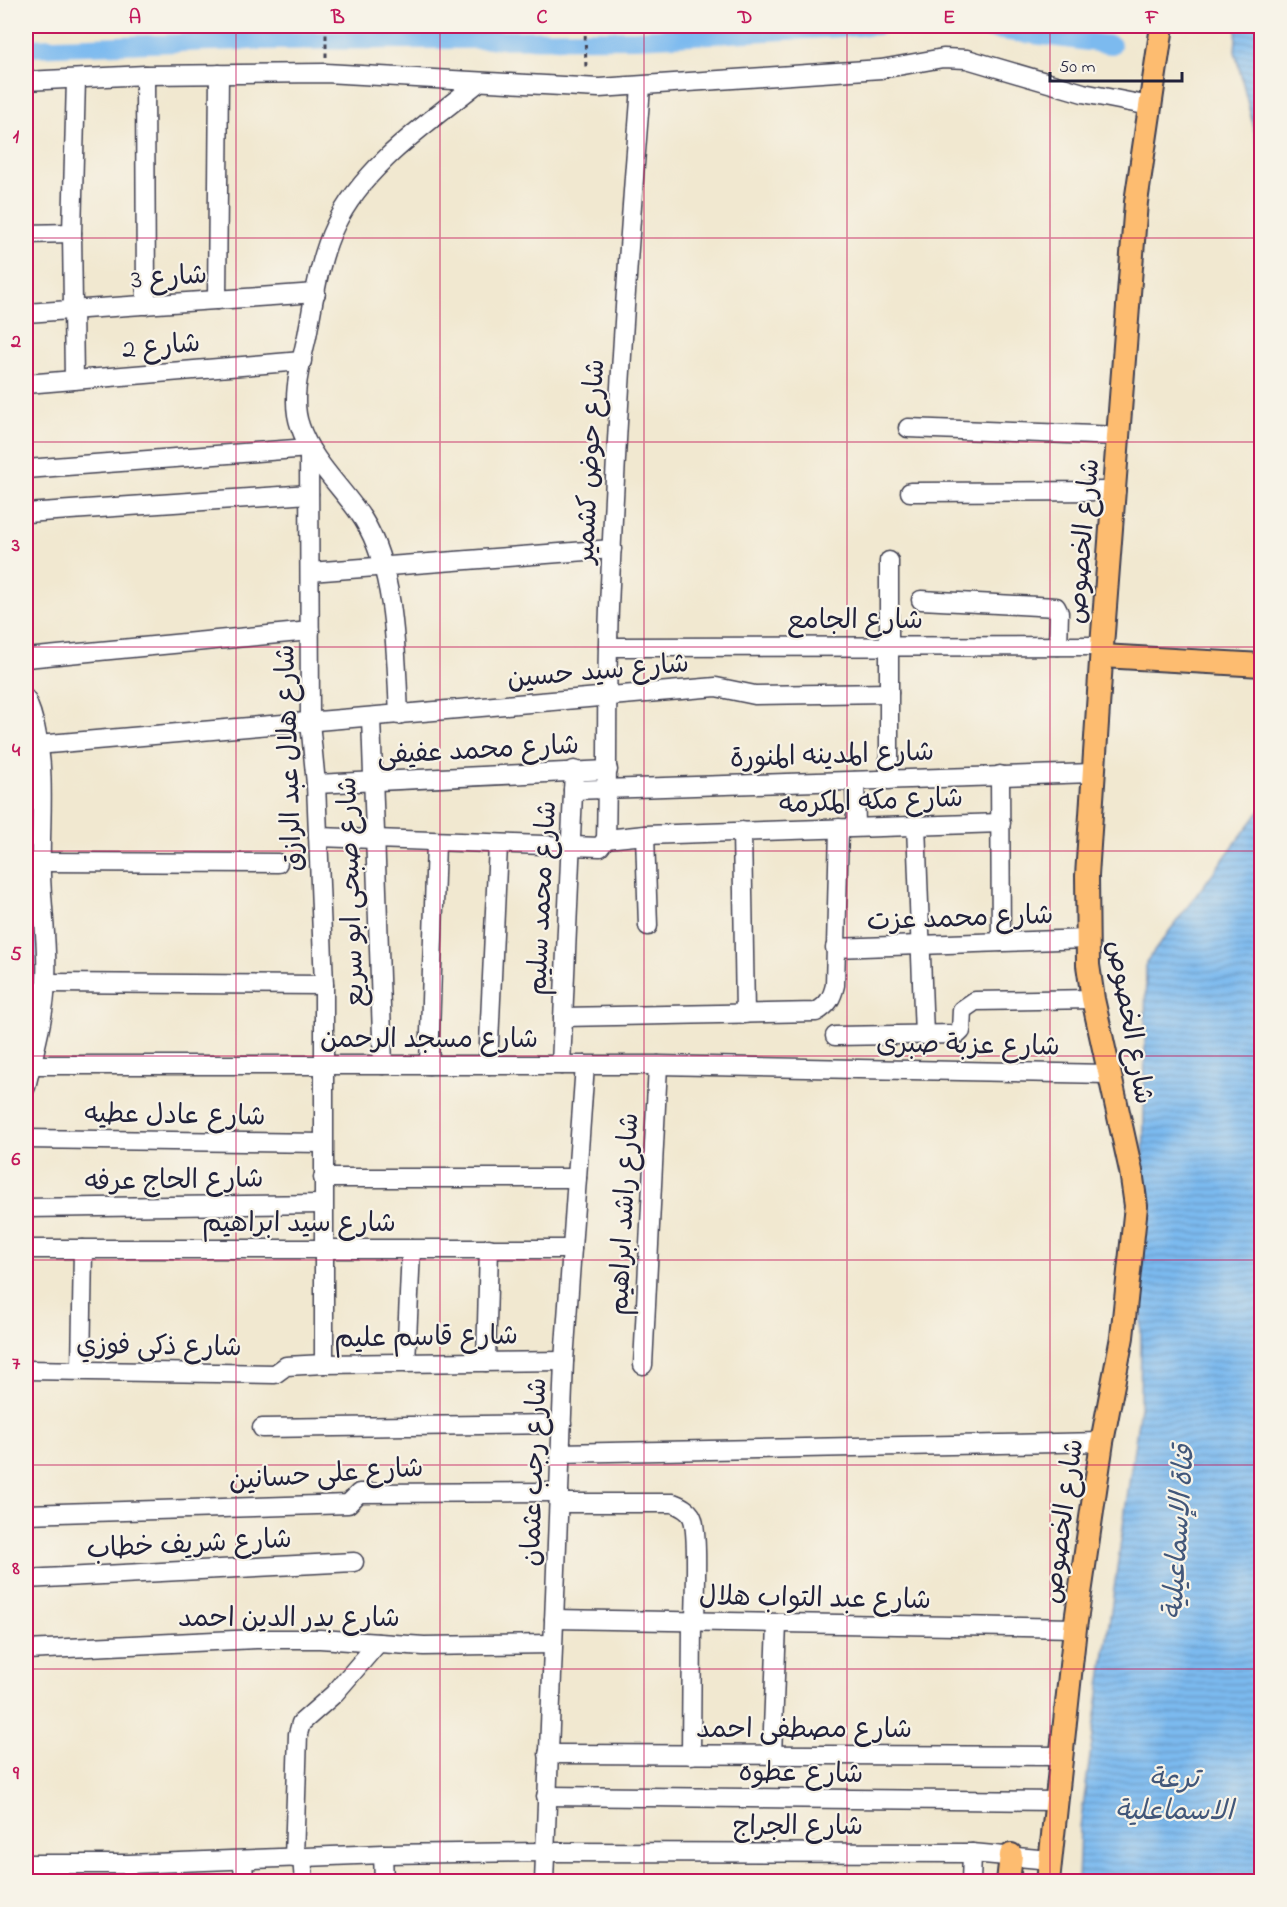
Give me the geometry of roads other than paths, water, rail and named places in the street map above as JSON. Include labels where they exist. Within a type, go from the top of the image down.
[{"type":"main road","name":"شارع الخصوص","points":[[1049,1871],[1075,1628],[1102,1442],[1122,1337],[1136,1206],[1131,1171],[1093,999],[1087,939],[1087,876],[1137,202],[1162,26]]},
{"type":"main road","points":[[1102,651],[1144,659],[1262,665]]},
{"type":"main road","points":[[1008,1881],[1011,1855]]},
{"type":"street","points":[[26,81],[145,75],[326,73],[599,88],[641,87],[881,69],[943,58],[967,59],[1083,93],[1150,105]]},
{"type":"street","points":[[217,300],[219,74]]},
{"type":"street","points":[[145,75],[146,305]]},
{"type":"street","points":[[74,380],[72,233],[76,79]]},
{"type":"street","points":[[399,715],[394,642],[382,567],[375,542],[363,519],[309,448],[299,424],[297,404],[302,361],[322,261],[334,226],[348,202],[408,140],[479,82]]},
{"type":"street","name":"شارع حوض كشمير","points":[[605,843],[612,549],[625,287],[641,87]]},
{"type":"street","points":[[26,234],[72,233]]},
{"type":"street","name":"شارع 3","points":[[26,313],[316,293]]},
{"type":"street","name":"شارع 2","points":[[26,384],[302,361]]},
{"type":"street","points":[[908,428],[1120,436]]},
{"type":"street","points":[[26,470],[309,448]]},
{"type":"street","name":"شارع هلال عبد الرازق","points":[[309,448],[310,722],[316,784],[324,985],[322,1248],[324,1364]]},
{"type":"street","points":[[910,492],[1116,491]]},
{"type":"street","points":[[26,513],[309,494]]},
{"type":"street","points":[[310,572],[612,549]]},
{"type":"street","points":[[889,561],[889,780]]},
{"type":"street","points":[[921,600],[1056,607],[1059,613],[1058,646]]},
{"type":"street","points":[[26,658],[310,632]]},
{"type":"street","name":"شارع الجامع","points":[[608,647],[1058,646],[1102,651]]},
{"type":"street","name":"شارع سيد حسين","points":[[310,722],[609,694],[716,687],[755,694],[889,693]]},
{"type":"street","points":[[26,699],[38,745],[43,813],[41,862],[46,982],[38,1039],[26,1087]]},
{"type":"street","name":"شارع صبحى ابو سريع","points":[[371,717],[383,1065]]},
{"type":"street","points":[[38,745],[310,722]]},
{"type":"street","name":"شارع محمد سليم","points":[[561,1065],[574,770]]},
{"type":"street","name":"شارع محمد عفيفى","points":[[316,784],[608,770]]},
{"type":"street","name":"شارع المدينه المنورة","points":[[573,790],[1094,773]]},
{"type":"street","points":[[1000,776],[1001,942]]},
{"type":"street","points":[[563,1017],[816,1012],[832,996],[847,828],[855,781]]},
{"type":"street","name":"شارع مكه المكرمه","points":[[318,837],[570,847],[645,836],[1001,823]]},
{"type":"street","points":[[916,825],[924,1035]]},
{"type":"street","name":"شارع مكه المكرمه","points":[[742,831],[745,1014]]},
{"type":"street","points":[[645,836],[648,926]]},
{"type":"street","points":[[429,1065],[436,842]]},
{"type":"street","points":[[488,1065],[498,845]]},
{"type":"street","points":[[41,862],[278,863]]},
{"type":"street","name":"شارع محمد عزت","points":[[836,948],[1087,939]]},
{"type":"street","points":[[46,982],[324,985]]},
{"type":"street","points":[[835,1036],[960,1033],[962,1010],[975,1001],[1093,999]]},
{"type":"street","name":"شارع مسجد الرحمن","points":[[31,1065],[658,1065],[827,1068]]},
{"type":"street","name":"شارع رجب عثمان","points":[[544,1881],[564,1361],[585,1065]]},
{"type":"street","name":"شارع راشد ابراهيم","points":[[643,1365],[658,1065]]},
{"type":"street","name":"شارع عزبة صبرى","points":[[827,1068],[1108,1074]]},
{"type":"street","name":"شارع عادل عطيه","points":[[26,1139],[323,1143]]},
{"type":"street","points":[[323,1178],[577,1178]]},
{"type":"street","name":"شارع الحاج عرفه","points":[[26,1208],[323,1204]]},
{"type":"street","points":[[486,1362],[489,1248]]},
{"type":"street","name":"شارع سيد ابراهيم","points":[[26,1249],[572,1248]]},
{"type":"street","points":[[81,1370],[83,1249]]},
{"type":"street","points":[[406,1363],[411,1249]]},
{"type":"street","name":"شارع قاسم عليم","points":[[288,1366],[564,1361]]},
{"type":"street","name":"شارع ذكى فوزي","points":[[26,1370],[275,1374],[288,1366]]},
{"type":"street","points":[[262,1428],[562,1424]]},
{"type":"street","points":[[560,1453],[1102,1442]]},
{"type":"street","name":"شارع على حسانين","points":[[26,1514],[348,1504],[359,1493],[673,1503],[683,1508],[692,1518],[694,1532],[692,1755]]},
{"type":"street","name":"شارع شريف خطاب","points":[[26,1579],[354,1562]]},
{"type":"street","name":"شارع عبد التواب هلال","points":[[554,1619],[1075,1628]]},
{"type":"street","points":[[772,1755],[777,1624]]},
{"type":"street","name":"شارع بدر الدين احمد","points":[[26,1650],[256,1639],[320,1639],[424,1646],[552,1644]]},
{"type":"street","points":[[304,1881],[298,1857],[298,1734],[301,1723],[334,1694],[378,1643]]},
{"type":"street","name":"شارع مصطفى احمد","points":[[548,1754],[1060,1756]]},
{"type":"street","name":"شارع عطوه","points":[[546,1796],[1056,1802]]},
{"type":"street","name":"شارع الجراج","points":[[26,1864],[546,1852],[972,1853],[1011,1855],[1049,1871]]},
{"type":"street","points":[[971,1881],[972,1853]]},
{"type":"street","points":[[383,1854],[384,1881]]},
{"type":"street","points":[[243,1860],[244,1881]]},
{"type":"water","points":[[1237,26],[1261,26],[1261,158],[1235,51]]},
{"type":"water","name":"ترعة الاسماعلية","points":[[1261,809],[1261,1881],[1078,1882],[1080,1827],[1140,1407],[1146,962]]},
{"type":"waterway","points":[[26,48],[242,41],[636,39],[879,26]]},
{"type":"waterway","points":[[961,26],[1112,45]]},
{"type":"waterway","points":[[26,914],[29,944],[26,986]]},
{"type":"water label","name":"قناة الإسماعيلية","points":[[1177,1532]]}]
